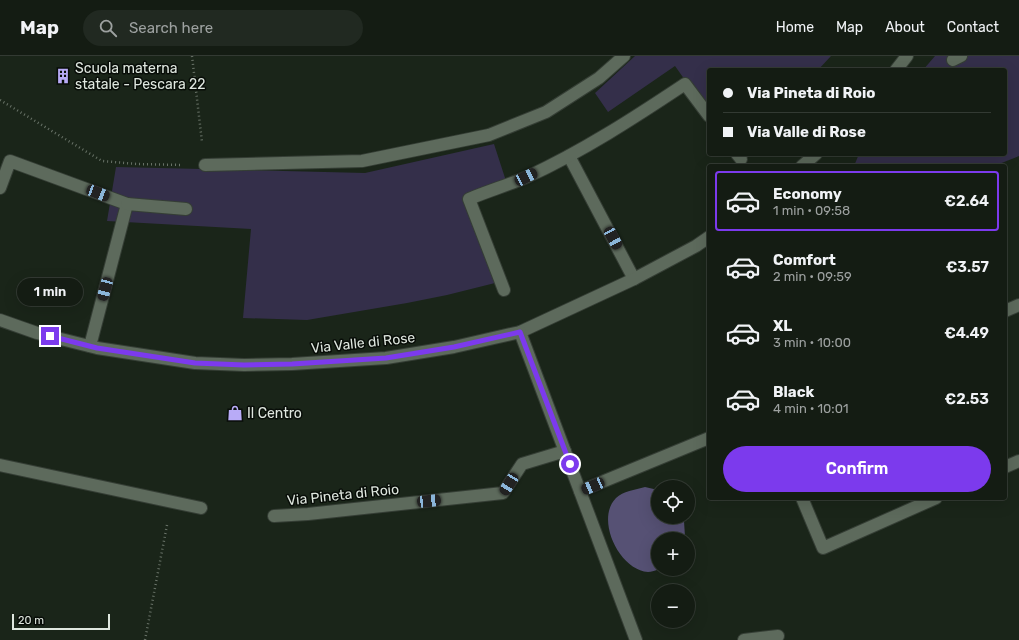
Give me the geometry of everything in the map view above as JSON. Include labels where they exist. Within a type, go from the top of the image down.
[{"type":"street","points":[[205,165],[362,161],[489,135],[546,112],[599,78],[624,56]]},
{"type":"street","points":[[898,68],[907,56]]},
{"type":"street","points":[[504,290],[469,199],[526,177],[569,156],[621,127],[685,84],[707,113]]},
{"type":"street","points":[[569,156],[634,279]]},
{"type":"street","points":[[804,164],[814,156]]},
{"type":"street","points":[[0,188],[10,161],[127,204],[186,209]]},
{"type":"street","points":[[90,346],[127,204]]},
{"type":"street","name":"Via Valle di Rose","points":[[0,320],[37,333],[90,346],[195,363],[244,365],[292,364],[386,358],[454,347],[520,332],[634,279],[696,246],[707,238]]},
{"type":"street","points":[[1007,310],[1019,305]]},
{"type":"street","points":[[520,332],[636,640]]},
{"type":"street","points":[[580,491],[707,439]]},
{"type":"street","name":"Via Pineta di Roio","points":[[274,516],[308,514],[503,493],[522,464],[565,451]]},
{"type":"street","points":[[1007,466],[1019,461]]},
{"type":"street","points":[[0,465],[201,508]]},
{"type":"street","points":[[803,500],[823,548],[931,500]]},
{"type":"street","points":[[744,640],[778,636]]},
{"type":"path","points":[[0,100],[102,161],[137,164],[205,165],[192,56]]},
{"type":"path","points":[[145,640],[171,502]]},
{"type":"shaded area","points":[[635,56],[831,56],[820,68],[707,68],[707,111],[675,66],[608,112],[595,93]]},
{"type":"shaded area","points":[[935,56],[1019,56],[1019,156],[999,164],[855,164],[858,156],[1007,156],[1007,68],[925,68]]},
{"type":"shaded area","points":[[494,144],[506,181],[466,197],[499,282],[407,303],[307,320],[243,318],[251,229],[107,221],[116,167],[365,173]]},
{"type":"shaded area","points":[[645,487],[651,488],[651,524],[684,524],[685,532],[651,532],[651,571],[648,572],[637,569],[628,563],[613,542],[609,530],[608,518],[610,507],[616,498],[626,492]]},
{"type":"place","name":"Scuola materna statale - Pescara 22","points":[[63,76]]},
{"type":"place","name":"Il Centro","points":[[235,413]]},
{"type":"route","points":[[50,336],[97,348],[195,363],[244,365],[339,362],[386,358],[454,347],[520,332],[570,464]]}]
